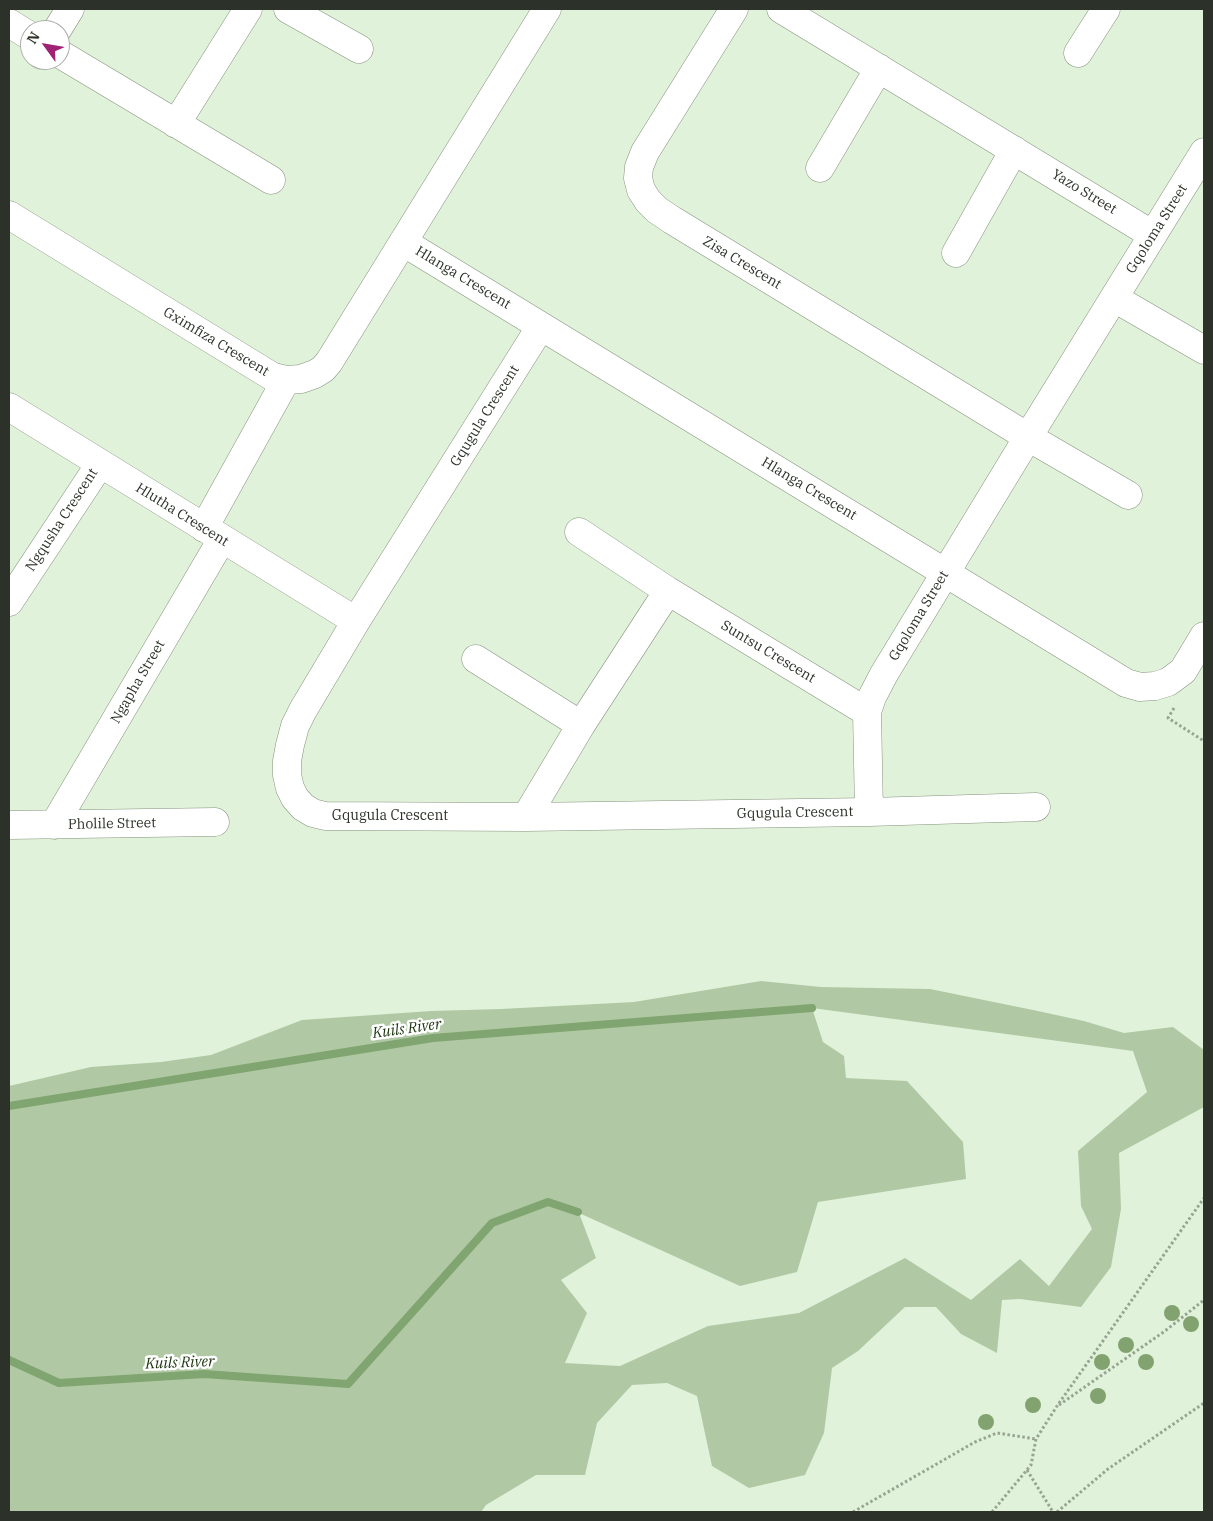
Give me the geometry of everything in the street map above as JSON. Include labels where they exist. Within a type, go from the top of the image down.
[{"type":"street","points":[[63,20],[70,9]]},
{"type":"street","points":[[176,124],[248,9]]},
{"type":"street","points":[[288,9],[359,49]]},
{"type":"street","name":"Gximfiza Crescent","points":[[9,215],[273,377],[286,380],[301,379],[315,374],[329,362],[546,9]]},
{"type":"street","name":"Zisa Crescent","points":[[734,9],[645,152],[639,167],[638,178],[641,190],[648,201],[672,220],[1028,437]]},
{"type":"street","name":"Yazo Street","points":[[781,9],[1153,235]]},
{"type":"street","points":[[1078,53],[1106,9]]},
{"type":"street","points":[[9,23],[20,30]]},
{"type":"street","points":[[70,60],[271,180]]},
{"type":"street","points":[[820,168],[879,68]]},
{"type":"street","points":[[956,254],[1014,150]]},
{"type":"street","name":"Gqoloma Street","points":[[869,812],[867,712],[872,697],[945,572],[1202,159]]},
{"type":"street","name":"Hlanga Crescent","points":[[403,242],[1126,683],[1140,687],[1168,682],[1180,674],[1204,636]]},
{"type":"street","points":[[1114,298],[1204,350]]},
{"type":"street","name":"Gqugula Crescent","points":[[542,326],[356,622],[295,726],[287,761],[287,775],[290,788],[303,807],[313,813],[325,816],[526,817],[869,812],[1036,807]]},
{"type":"street","name":"Ngapha Street","points":[[54,825],[213,534],[286,380]]},
{"type":"street","name":"Hlutha Crescent","points":[[9,407],[356,622]]},
{"type":"street","points":[[1028,437],[1128,495]]},
{"type":"street","name":"Ngqusha Crescent","points":[[11,595],[100,464]]},
{"type":"street","name":"Suntsu Crescent","points":[[579,532],[668,591],[867,712]]},
{"type":"street","points":[[526,817],[581,725],[668,591]]},
{"type":"street","points":[[476,659],[581,725]]},
{"type":"street","name":"Pholile Street","points":[[9,825],[215,822]]},
{"type":"path","points":[[1178,702],[1168,718],[1204,740]]},
{"type":"path","points":[[992,1512],[1031,1465],[1036,1439],[1057,1406],[1204,1198]]},
{"type":"path","points":[[1057,1406],[1165,1331],[1204,1300]]},
{"type":"path","points":[[1057,1512],[1108,1469],[1204,1403]]},
{"type":"path","points":[[853,1512],[975,1442],[997,1433],[1036,1439]]},
{"type":"path","points":[[1027,1470],[1053,1512]]},
{"type":"green space","points":[[761,981],[821,987],[930,989],[1084,1021],[1124,1033],[1173,1027],[1204,1050],[1204,1107],[1119,1153],[1121,1209],[1111,1267],[1081,1307],[1020,1299],[1002,1300],[997,1353],[961,1334],[936,1307],[905,1307],[858,1351],[832,1368],[824,1433],[805,1475],[749,1488],[712,1466],[697,1396],[667,1383],[632,1385],[597,1423],[585,1475],[536,1475],[486,1505],[481,1512],[9,1512],[9,1086],[91,1067],[161,1062],[211,1055],[302,1020],[431,1011],[634,1002]],"holes":[[[812,1008],[1133,1051],[1147,1092],[1078,1151],[1081,1206],[1092,1229],[1049,1286],[1020,1259],[971,1300],[905,1258],[799,1313],[708,1326],[620,1366],[565,1363],[587,1313],[561,1280],[596,1258],[579,1213],[740,1286],[797,1272],[818,1202],[966,1179],[963,1142],[907,1081],[846,1078],[844,1056],[823,1042]]]},
{"type":"waterway","name":"Kuils River","points":[[9,1106],[433,1038],[812,1008]]},
{"type":"waterway","name":"Kuils River","points":[[9,1360],[59,1383],[204,1374],[348,1384],[492,1223],[548,1202],[578,1212]]}]
